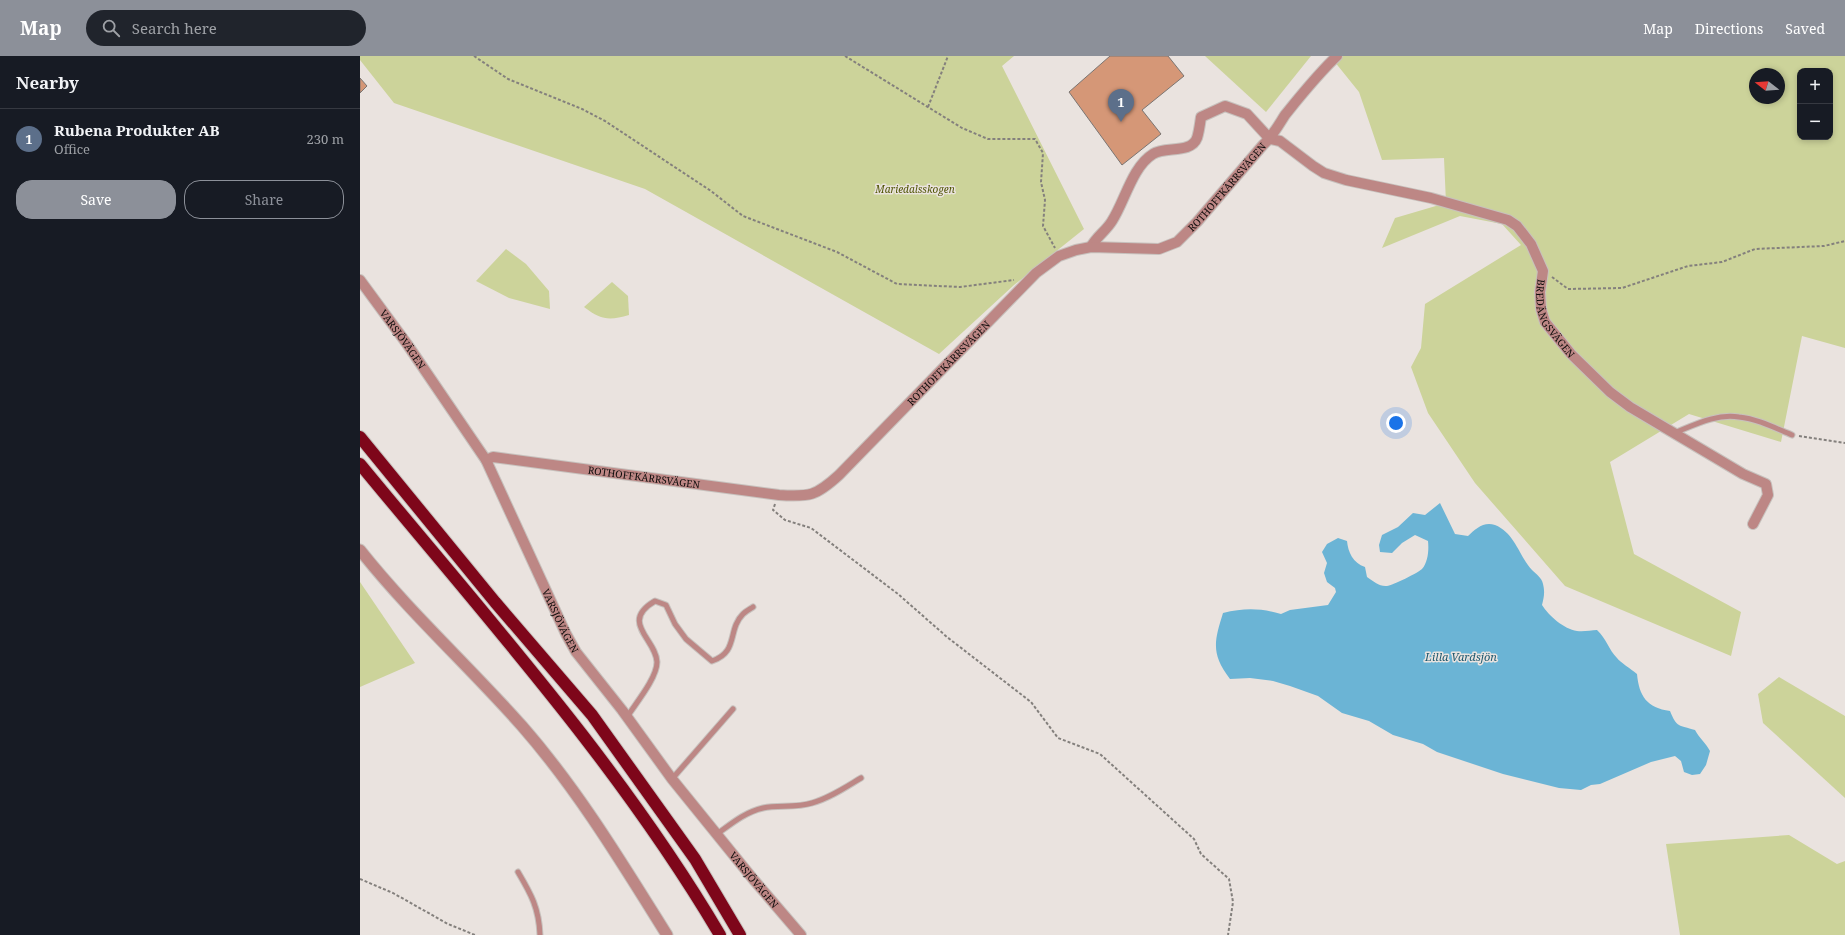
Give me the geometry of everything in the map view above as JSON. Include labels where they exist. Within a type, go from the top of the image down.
[{"type":"highway","points":[[360,436],[490,596],[592,715],[695,858],[740,935]]},
{"type":"highway","points":[[360,464],[565,711],[606,764],[683,873],[720,935]]},
{"type":"street","name":"ROTHOFFKÄRRSVÄGEN","points":[[486,460],[493,457],[779,495],[808,496],[817,492],[828,485],[1036,273],[1059,256],[1091,247],[1159,249],[1177,242],[1197,222],[1270,138],[1277,126],[1315,77],[1337,56]]},
{"type":"street","name":"BREDÄNGSVÄGEN","points":[[1091,247],[1095,239],[1111,223],[1132,179],[1142,164],[1152,154],[1162,150],[1188,147],[1197,140],[1201,117],[1225,106],[1247,114],[1270,138],[1280,141],[1324,173],[1346,180],[1431,198],[1508,220],[1517,226],[1531,244],[1543,271],[1540,292],[1541,309],[1545,322],[1566,349],[1610,392],[1630,407],[1743,474],[1766,484],[1768,495],[1753,524]]},
{"type":"street","name":"VARSJÖVÄGEN","points":[[360,280],[486,460],[566,634],[576,652],[627,717],[672,779],[801,935]]},
{"type":"street","points":[[360,550],[409,608],[522,727],[566,782],[667,935]]},
{"type":"lane","points":[[1673,433],[1698,423],[1720,417],[1739,416],[1760,422],[1792,435]]},
{"type":"lane","points":[[627,717],[655,673],[657,661],[642,631],[640,616],[646,606],[655,601],[666,605],[675,624],[686,639],[712,661],[722,658],[731,645],[736,626],[743,614],[753,607]]},
{"type":"lane","points":[[672,779],[733,708]]},
{"type":"lane","points":[[717,834],[739,818],[751,812],[763,808],[800,806],[812,803],[834,794],[861,778]]},
{"type":"lane","points":[[518,872],[533,898],[539,918],[540,935]]},
{"type":"path","points":[[474,56],[508,79],[582,109],[605,121],[711,191],[743,216],[837,252],[897,284],[960,287],[1014,281],[1020,277]]},
{"type":"path","points":[[845,56],[962,128],[988,139],[1035,139],[1043,154],[1041,182],[1045,200],[1043,226],[1059,256]]},
{"type":"path","points":[[928,106],[948,56]]},
{"type":"path","points":[[1543,271],[1568,289],[1622,288],[1688,266],[1722,262],[1755,249],[1824,246],[1845,241]]},
{"type":"path","points":[[1792,435],[1845,442]]},
{"type":"path","points":[[779,495],[773,510],[785,520],[811,528],[898,594],[947,637],[1031,702],[1058,738],[1100,754],[1194,839],[1201,854],[1229,879],[1233,902],[1228,935]]},
{"type":"path","points":[[360,878],[393,893],[448,924],[475,935]]},
{"type":"green space","name":"Mariedalsskogen","points":[[360,56],[1014,56],[1002,66],[1084,229],[1014,285],[939,354],[645,189],[394,103],[360,60]]},
{"type":"green space","points":[[1205,56],[1311,56],[1266,112]]},
{"type":"green space","points":[[1330,56],[1845,56],[1845,348],[1802,336],[1781,442],[1689,414],[1610,462],[1634,554],[1741,612],[1731,656],[1565,586],[1475,483],[1428,413],[1411,367],[1421,348],[1425,304],[1521,245],[1502,224],[1460,216],[1382,248],[1395,218],[1446,203],[1444,158],[1382,160],[1359,92]]},
{"type":"green space","points":[[506,249],[526,264],[549,291],[550,309],[509,298],[476,281]]},
{"type":"green space","points":[[612,282],[628,296],[629,315],[610,319],[595,315],[584,307]]},
{"type":"green space","points":[[360,582],[415,663],[360,687]]},
{"type":"green space","points":[[1779,677],[1845,716],[1845,798],[1763,723],[1758,694]]},
{"type":"green space","points":[[1789,835],[1837,864],[1845,861],[1845,935],[1680,935],[1666,844]]},
{"type":"water","name":"Lilla Vardsjön","points":[[1440,503],[1455,534],[1468,536],[1477,528],[1487,524],[1495,525],[1507,533],[1527,564],[1539,576],[1543,584],[1544,592],[1542,605],[1549,613],[1562,625],[1572,630],[1597,630],[1618,660],[1637,674],[1642,695],[1646,700],[1655,707],[1670,711],[1679,725],[1695,730],[1710,751],[1706,765],[1700,774],[1692,775],[1684,772],[1681,761],[1675,756],[1651,762],[1600,784],[1591,785],[1581,790],[1559,788],[1503,774],[1437,752],[1423,744],[1393,735],[1369,721],[1342,713],[1318,696],[1290,686],[1273,681],[1250,678],[1230,679],[1220,662],[1216,648],[1216,640],[1223,613],[1252,609],[1281,614],[1290,610],[1328,605],[1336,592],[1335,588],[1327,582],[1324,573],[1327,563],[1322,552],[1327,544],[1338,538],[1347,541],[1352,557],[1357,563],[1365,567],[1367,577],[1382,586],[1387,586],[1411,576],[1420,571],[1426,563],[1428,556],[1428,541],[1415,535],[1402,543],[1392,553],[1380,552],[1379,545],[1382,535],[1398,527],[1413,513],[1425,515]]},
{"type":"building","points":[[1110,56],[1168,56],[1184,76],[1142,110],[1161,134],[1122,165],[1069,92]]},
{"type":"building","points":[[360,78],[367,86],[360,93]]},
{"type":"place","name":"Rubena Produkter AB","points":[[1121,122]]}]
